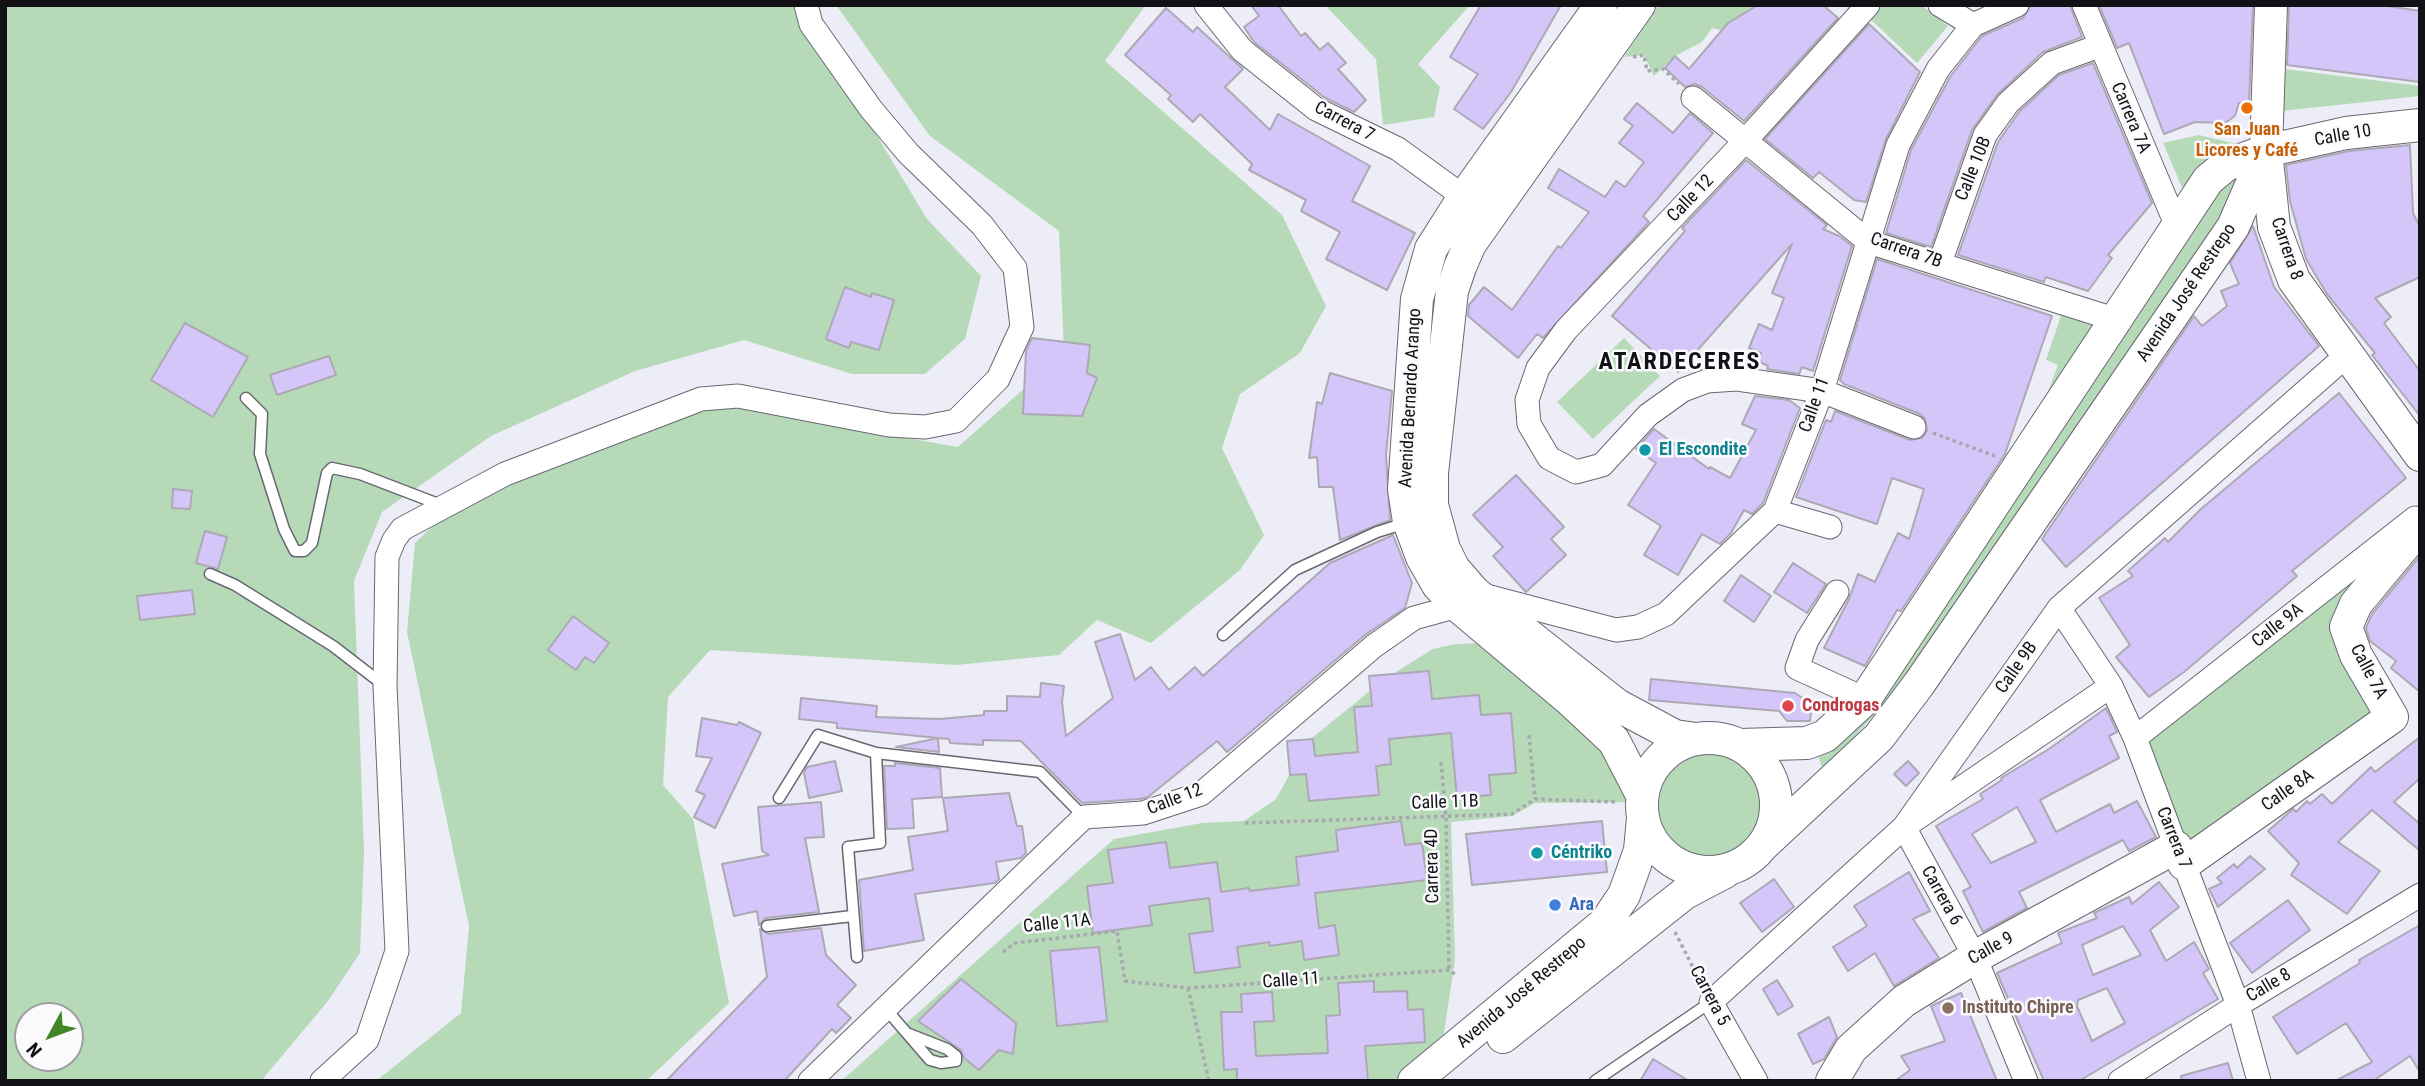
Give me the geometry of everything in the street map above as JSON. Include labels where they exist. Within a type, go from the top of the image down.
[{"type":"main road","name":"Avenida Bernardo Arango","points":[[1601,5],[1464,197],[1431,249],[1417,299],[1404,489],[1409,522],[1422,557],[1438,585],[1466,599],[1618,705],[1675,736],[1696,739]]},
{"type":"main road","name":"Avenida Bernardo Arango","points":[[1639,5],[1470,244],[1452,291],[1432,473],[1432,505],[1444,550],[1466,599],[1614,741],[1642,805]]},
{"type":"main road","name":"Carrera 8","points":[[2271,5],[2266,151],[2274,227],[2294,280],[2346,356],[2420,455]]},
{"type":"main road","name":"Calle 10","points":[[2266,151],[2346,133],[2420,125]]},
{"type":"main road","points":[[1740,745],[1807,743],[1825,736],[1865,699],[2208,180],[2227,165],[2266,151]]},
{"type":"main road","name":"Avenida José Restrepo","points":[[1763,845],[1879,737],[1919,684],[2233,227],[2266,151]]},
{"type":"main road","name":"Calle 7A","points":[[2392,717],[2356,655],[2346,627],[2356,604],[2420,527]]},
{"type":"main road","name":"Calle 8A","points":[[2180,856],[2392,717]]},
{"type":"main road","points":[[1718,738],[1740,745],[1756,756],[1768,772],[1775,790],[1777,809],[1772,828],[1763,845],[1749,859],[1732,868],[1704,872],[1676,864],[1661,852],[1650,836],[1642,805],[1648,775],[1660,758],[1676,746],[1696,739],[1718,738]]},
{"type":"main road","name":"Avenida José Restrepo","points":[[1414,1081],[1606,922],[1624,895],[1640,850],[1642,805]]},
{"type":"main road","name":"Calle 9","points":[[1832,1081],[1851,1049],[1903,1002],[1975,957],[2180,856]]},
{"type":"main road","name":"Avenida José Restrepo","points":[[1447,1081],[1685,893],[1732,868]]},
{"type":"street","points":[[322,1081],[367,1040],[397,951],[384,686],[387,557],[402,529],[505,474],[701,399],[738,396],[860,421],[925,427],[956,421],[998,379],[1021,327],[1014,268],[982,225],[908,153],[871,110],[811,24],[806,5]]},
{"type":"street","name":"Carrera 7","points":[[1206,5],[1242,50],[1316,109],[1398,149],[1464,197]]},
{"type":"street","name":"Calle 12","points":[[1822,391],[1737,379],[1707,381],[1683,390],[1648,415],[1602,465],[1576,472],[1549,458],[1529,424],[1527,400],[1538,368],[1566,330],[1745,141],[1868,5]]},
{"type":"street","points":[[1940,5],[1973,25]]},
{"type":"street","name":"Calle 11","points":[[1466,599],[1616,630],[1638,627],[1666,614],[1775,511],[1822,391],[1898,145],[1938,69],[1973,25],[2017,5]]},
{"type":"street","name":"Carrera 7A","points":[[2084,5],[2178,229]]},
{"type":"street","name":"Calle 10B","points":[[1940,263],[1985,135],[2008,103],[2052,63],[2099,46]]},
{"type":"street","name":"Carrera 7B","points":[[1693,98],[1869,242],[2117,320]]},
{"type":"street","name":"Calle 9B","points":[[1711,1002],[1904,827],[2059,608],[2346,356]]},
{"type":"street","points":[[1822,391],[1914,427]]},
{"type":"street","points":[[1775,511],[1830,527]]},
{"type":"street","name":"Calle 9A","points":[[2135,738],[2420,514]]},
{"type":"street","points":[[1837,592],[1807,640],[1797,668],[1865,699]]},
{"type":"street","name":"Calle 12","points":[[1084,817],[1143,814],[1201,794],[1374,646],[1414,618],[1466,599]]},
{"type":"street","name":"Carrera 7","points":[[2059,608],[2111,686],[2135,738],[2238,1004],[2259,1081]]},
{"type":"street","points":[[1904,827],[2111,686]]},
{"type":"street","points":[[810,1081],[1084,817]]},
{"type":"street","name":"Carrera 6","points":[[1904,827],[1975,957],[2026,1081]]},
{"type":"street","name":"Calle 8","points":[[2120,1081],[2238,1004],[2420,895]]},
{"type":"street","name":"Carrera 5","points":[[1711,1002],[1756,1081]]},
{"type":"lane","points":[[246,398],[262,414],[260,454],[284,529],[295,551],[304,551],[312,543],[327,473],[332,468],[360,474],[444,507]]},
{"type":"lane","points":[[1223,635],[1295,570],[1377,533],[1409,522]]},
{"type":"lane","points":[[210,574],[235,585],[322,639],[384,686]]},
{"type":"lane","points":[[779,797],[818,735],[876,753],[1040,772],[1084,817]]},
{"type":"lane","points":[[857,957],[848,846],[880,843],[876,753]]},
{"type":"lane","points":[[766,926],[852,916]]},
{"type":"lane","points":[[1595,1081],[1599,1075],[1711,1002]]},
{"type":"lane","points":[[885,1008],[909,1034]]},
{"type":"path","points":[[1611,46],[1625,43],[1626,58],[1644,55],[1647,71],[1663,69],[1693,98]]},
{"type":"path","points":[[1914,427],[2021,466]]},
{"type":"path","points":[[1529,735],[1535,799]]},
{"type":"path","name":"Carrera 4D","points":[[1441,762],[1446,817],[1449,970]]},
{"type":"path","name":"Calle 11B","points":[[1245,823],[1512,814],[1535,799],[1642,805]]},
{"type":"path","name":"Carrera 5","points":[[1663,910],[1711,1002]]},
{"type":"path","name":"Calle 11A","points":[[1003,952],[1015,943],[1117,931],[1125,981]]},
{"type":"path","points":[[1449,970],[1456,975]]},
{"type":"path","name":"Calle 11","points":[[1125,981],[1188,988],[1449,970]]},
{"type":"path","points":[[1188,988],[1209,1081]]},
{"type":"green space","points":[[5,5],[804,5],[865,116],[927,219],[981,276],[965,339],[925,374],[852,374],[744,340],[635,371],[491,436],[382,512],[354,581],[364,851],[360,953],[328,1001],[261,1081],[5,1081]]},
{"type":"green space","points":[[836,5],[1146,5],[1105,61],[1282,215],[1326,306],[1300,353],[1240,394],[1222,448],[1264,535],[1240,570],[1151,643],[1097,620],[1059,655],[956,665],[710,650],[668,697],[663,785],[693,819],[729,1003],[646,1081],[376,1081],[461,1013],[469,926],[407,632],[415,543],[440,519],[540,469],[708,403],[958,447],[1064,353],[1059,231],[930,136]]},
{"type":"green space","points":[[1325,5],[1470,5],[1418,64],[1440,87],[1434,117],[1383,125],[1376,59]]},
{"type":"green space","points":[[1659,5],[1761,5],[1728,23],[1721,30],[1712,28],[1702,42],[1675,56],[1654,76],[1644,55],[1624,57]]},
{"type":"green space","points":[[1878,5],[1921,5],[1948,26],[1917,63],[1868,17]]},
{"type":"green space","points":[[2285,69],[2420,86],[2420,96],[2282,111]]},
{"type":"green space","points":[[2199,135],[2266,151],[1909,677],[1823,771],[1818,755],[2187,199],[2163,143]]},
{"type":"green space","points":[[2063,310],[2102,322],[2044,402],[2058,365],[2046,360]]},
{"type":"green space","points":[[1624,338],[1660,376],[1593,439],[1557,402]]},
{"type":"green space","points":[[2420,514],[2342,626],[2375,719],[2187,871],[2135,738]]},
{"type":"green space","points":[[1484,643],[1600,737],[1633,802],[1535,803],[1512,816],[1451,822],[1455,959],[1440,1060],[1414,1081],[841,1081],[1114,839],[1202,823],[1244,821],[1276,799],[1293,768],[1297,750],[1386,678],[1433,649],[1455,644]]},
{"type":"green space","points":[[1710,754],[1730,758],[1746,769],[1757,785],[1761,805],[1757,825],[1746,841],[1730,852],[1710,856],[1690,852],[1674,841],[1663,825],[1659,805],[1663,785],[1674,769],[1690,758]]},
{"type":"building","points":[[1251,5],[1278,5],[1301,36],[1305,33],[1320,50],[1328,43],[1346,63],[1338,69],[1366,100],[1354,112],[1324,97],[1254,42],[1244,27],[1259,16]]},
{"type":"building","points":[[1481,5],[1561,5],[1511,92],[1483,129],[1454,109],[1478,74],[1450,57]]},
{"type":"building","points":[[1758,5],[1823,5],[1838,18],[1744,121],[1702,87],[1695,84],[1685,87],[1665,68],[1675,56],[1689,69],[1728,23]]},
{"type":"building","points":[[2031,5],[2070,5],[2082,37],[2043,52],[1997,95],[1972,130],[1931,247],[1886,233],[1911,150],[1950,77],[1982,36],[2023,18]]},
{"type":"building","points":[[2099,5],[2253,5],[2249,104],[2239,103],[2235,116],[2225,123],[2195,122],[2164,134],[2129,43],[2117,48]]},
{"type":"building","points":[[2289,5],[2381,5],[2420,11],[2420,82],[2287,65]]},
{"type":"building","points":[[1166,8],[1193,32],[1197,27],[1243,69],[1225,87],[1270,130],[1278,114],[1370,166],[1352,201],[1415,233],[1387,290],[1326,259],[1340,232],[1301,211],[1306,200],[1249,170],[1252,164],[1200,114],[1193,122],[1168,99],[1171,95],[1125,55]]},
{"type":"building","points":[[1869,24],[1920,72],[1886,139],[1866,202],[1854,200],[1819,172],[1813,178],[1765,139]]},
{"type":"building","points":[[2093,63],[2152,203],[2108,255],[2112,258],[2088,291],[2046,277],[2044,282],[1958,255],[1998,142],[2019,112],[2059,75]]},
{"type":"building","points":[[1637,103],[1673,133],[1690,113],[1713,133],[1643,216],[1649,222],[1543,338],[1537,334],[1518,358],[1468,316],[1469,305],[1484,287],[1512,310],[1558,246],[1561,248],[1589,212],[1548,188],[1559,169],[1605,197],[1616,181],[1625,187],[1644,162],[1619,143],[1633,126],[1624,119]]},
{"type":"building","points":[[2410,145],[2413,213],[2420,227],[2420,277],[2375,298],[2391,317],[2384,323],[2420,371],[2420,416],[2372,355],[2375,353],[2327,294],[2306,259],[2290,201],[2286,165],[2349,151]]},
{"type":"building","points":[[1746,160],[1827,225],[1823,229],[1852,246],[1813,371],[1802,367],[1799,374],[1767,369],[1768,366],[1758,361],[1761,353],[1749,348],[1759,324],[1772,330],[1784,298],[1772,293],[1792,244],[1678,372],[1612,316],[1685,231],[1682,228]]},
{"type":"building","points":[[2253,226],[2274,287],[2319,346],[2066,567],[2042,539],[2194,316],[2202,326],[2227,306],[2221,291],[2239,284],[2230,263]]},
{"type":"building","points":[[1877,259],[2052,316],[2005,454],[1901,611],[1897,610],[1865,666],[1824,648],[1849,599],[1858,574],[1875,582],[1898,533],[1909,539],[1924,489],[1892,478],[1877,524],[1796,497],[1826,420],[1831,422],[1835,411],[1910,440],[1922,438],[1927,431],[1925,419],[1920,414],[1844,384],[1840,380]]},
{"type":"building","points":[[845,287],[871,297],[872,293],[894,300],[879,350],[851,342],[849,348],[826,339]]},
{"type":"building","points":[[185,323],[248,357],[213,417],[151,380]]},
{"type":"building","points":[[1032,338],[1090,345],[1087,373],[1097,378],[1082,416],[1023,414],[1026,351]]},
{"type":"building","points":[[329,356],[336,375],[277,395],[270,375]]},
{"type":"building","points":[[1330,373],[1392,391],[1386,455],[1390,520],[1340,540],[1333,487],[1319,487],[1317,457],[1309,458],[1317,402],[1322,404]]},
{"type":"building","points":[[2339,393],[2406,478],[2292,571],[2297,576],[2184,672],[2149,697],[2116,657],[2130,645],[2099,598],[2133,576],[2128,571],[2165,538],[2168,542],[2201,509]]},
{"type":"building","points":[[1755,396],[1789,400],[1800,408],[1763,503],[1752,514],[1744,510],[1731,533],[1720,544],[1702,534],[1678,575],[1644,555],[1661,526],[1628,505],[1656,463],[1636,449],[1654,429],[1709,469],[1710,467],[1730,478],[1756,430],[1742,424]]},
{"type":"building","points":[[1516,475],[1564,527],[1551,539],[1566,555],[1526,592],[1493,556],[1503,547],[1473,515]]},
{"type":"building","points":[[173,489],[192,491],[190,509],[172,508]]},
{"type":"building","points":[[205,531],[227,537],[218,569],[196,563]]},
{"type":"building","points":[[1393,535],[1412,583],[1405,608],[1365,635],[1227,752],[1217,741],[1148,797],[1082,803],[1021,741],[983,740],[983,745],[950,743],[949,739],[837,728],[837,723],[799,719],[801,698],[877,706],[876,717],[940,719],[984,715],[984,711],[1007,711],[1007,696],[1040,697],[1041,683],[1064,686],[1062,702],[1066,736],[1113,698],[1095,642],[1120,634],[1135,680],[1151,667],[1169,690],[1195,667],[1203,676],[1330,563]]},
{"type":"building","points":[[2420,556],[2420,692],[2391,668],[2396,661],[2370,641],[2366,628],[2372,614]]},
{"type":"building","points":[[1793,563],[1826,584],[1807,613],[1774,592]]},
{"type":"building","points":[[1741,575],[1771,596],[1754,622],[1724,601]]},
{"type":"building","points":[[192,590],[195,614],[140,620],[137,596]]},
{"type":"building","points":[[573,616],[609,643],[594,663],[585,657],[576,670],[548,650]]},
{"type":"building","points":[[1429,671],[1432,699],[1479,695],[1481,715],[1511,713],[1516,773],[1489,775],[1491,795],[1457,798],[1451,733],[1389,739],[1391,764],[1376,766],[1379,795],[1309,801],[1306,774],[1290,775],[1287,741],[1313,739],[1315,756],[1358,752],[1354,707],[1372,706],[1369,676]]},
{"type":"building","points":[[1651,679],[1795,693],[1812,704],[1810,721],[1787,721],[1779,711],[1649,700]]},
{"type":"building","points":[[2106,708],[2117,732],[2109,736],[2119,758],[2040,800],[2056,832],[2110,804],[2114,813],[2137,801],[2156,837],[2129,851],[2123,840],[2019,892],[2027,908],[1983,932],[1963,891],[1971,887],[1936,826],[1983,799],[1980,794],[2002,780],[2001,778],[2049,749]],"holes":[[[2017,807],[2036,842],[1991,863],[1972,834]]]},
{"type":"building","points":[[702,718],[737,725],[739,722],[761,733],[715,828],[694,817],[705,795],[696,791],[712,758],[696,756]]},
{"type":"building","points":[[2420,737],[2420,778],[2394,802],[2420,824],[2420,851],[2372,810],[2338,842],[2380,871],[2347,914],[2291,875],[2299,863],[2268,831],[2293,809],[2296,812],[2307,801],[2310,804],[2322,794],[2332,804],[2371,767],[2375,772]]},
{"type":"building","points":[[938,738],[939,752],[896,747]]},
{"type":"building","points":[[835,761],[842,791],[809,798],[804,773],[807,767]]},
{"type":"building","points":[[1908,761],[1919,773],[1906,786],[1894,774]]},
{"type":"building","points":[[895,763],[940,768],[942,797],[912,799],[914,828],[887,829],[884,766],[895,766]]},
{"type":"building","points":[[1009,793],[1017,826],[1022,826],[1026,853],[1021,858],[996,862],[999,879],[995,883],[915,894],[924,940],[864,951],[859,880],[913,870],[908,837],[948,831],[943,798]]},
{"type":"building","points":[[821,802],[824,837],[805,838],[819,912],[766,918],[759,925],[757,911],[734,916],[722,864],[769,855],[762,851],[758,807]]},
{"type":"building","points":[[1401,821],[1405,845],[1422,843],[1427,880],[1315,893],[1319,928],[1335,925],[1339,955],[1304,960],[1302,941],[1270,946],[1269,942],[1237,947],[1240,967],[1195,973],[1189,934],[1213,931],[1209,898],[1149,906],[1152,925],[1093,933],[1087,886],[1113,883],[1108,850],[1166,842],[1170,868],[1217,862],[1221,892],[1249,888],[1250,891],[1299,885],[1296,857],[1338,851],[1336,830]]},
{"type":"building","name":"Céntriko","points":[[1602,821],[1607,872],[1472,885],[1466,834]]},
{"type":"building","points":[[2250,856],[2265,869],[2218,907],[2209,889],[2222,883],[2217,878],[2234,864],[2237,868]]},
{"type":"building","points":[[1909,872],[1930,911],[1913,919],[1939,958],[1894,986],[1875,953],[1848,971],[1833,947],[1867,926],[1854,906]]},
{"type":"building","points":[[1774,879],[1794,907],[1762,932],[1740,903]]},
{"type":"building","points":[[2159,882],[2179,907],[2150,930],[2166,961],[2194,942],[2209,969],[2203,973],[2218,999],[2079,1081],[2044,1081],[1997,973],[2062,943],[2058,933],[2097,918],[2094,913],[2129,897],[2132,904]],"holes":[[[2123,926],[2141,955],[2093,975],[2082,945]],[[2107,988],[2125,1023],[2092,1041],[2077,1006],[2078,1000]]]},
{"type":"building","points":[[2288,900],[2310,930],[2252,973],[2230,943]]},
{"type":"building","points":[[2420,925],[2420,1072],[2410,1056],[2373,1081],[2335,1081],[2372,1062],[2346,1023],[2297,1054],[2273,1017],[2360,963],[2359,960]]},
{"type":"building","points":[[821,928],[826,955],[856,985],[837,1005],[851,1018],[836,1033],[832,1029],[784,1081],[666,1081],[767,977],[760,929],[768,934]]},
{"type":"building","points":[[1099,947],[1107,1021],[1057,1026],[1050,951]]},
{"type":"building","points":[[961,979],[1016,1023],[1013,1054],[999,1050],[979,1070],[964,1058],[961,1050],[918,1021]]},
{"type":"building","points":[[1777,980],[1793,1006],[1778,1015],[1763,989]]},
{"type":"building","points":[[1374,981],[1374,992],[1407,991],[1408,1010],[1423,1009],[1425,1042],[1365,1046],[1368,1081],[1237,1081],[1237,1069],[1224,1070],[1221,1012],[1242,1012],[1241,994],[1272,992],[1274,1021],[1254,1022],[1256,1056],[1328,1053],[1326,1016],[1340,1015],[1338,983]]},
{"type":"building","points":[[1961,993],[1997,1081],[1895,1081],[1910,1070],[1901,1056],[1945,1041],[1931,1006]]},
{"type":"building","points":[[1829,1017],[1837,1037],[1824,1059],[1813,1064],[1798,1034]]},
{"type":"building","points":[[1653,1059],[1689,1081],[1640,1081]]},
{"type":"building","points":[[2228,1063],[2233,1081],[2182,1081],[2181,1076]]},
{"type":"place","name":"San Juan Licores y Café","points":[[2247,108]]},
{"type":"place","name":"El Escondite","points":[[1645,450]]},
{"type":"place","name":"Condrogas","points":[[1788,706]]},
{"type":"place","name":"Céntriko","points":[[1537,853]]},
{"type":"place","name":"Ara","points":[[1555,905]]},
{"type":"place","name":"Instituto Chipre","points":[[1948,1008]]},
{"type":"district","name":"ATARDECERES","points":[[1680,363]]}]
